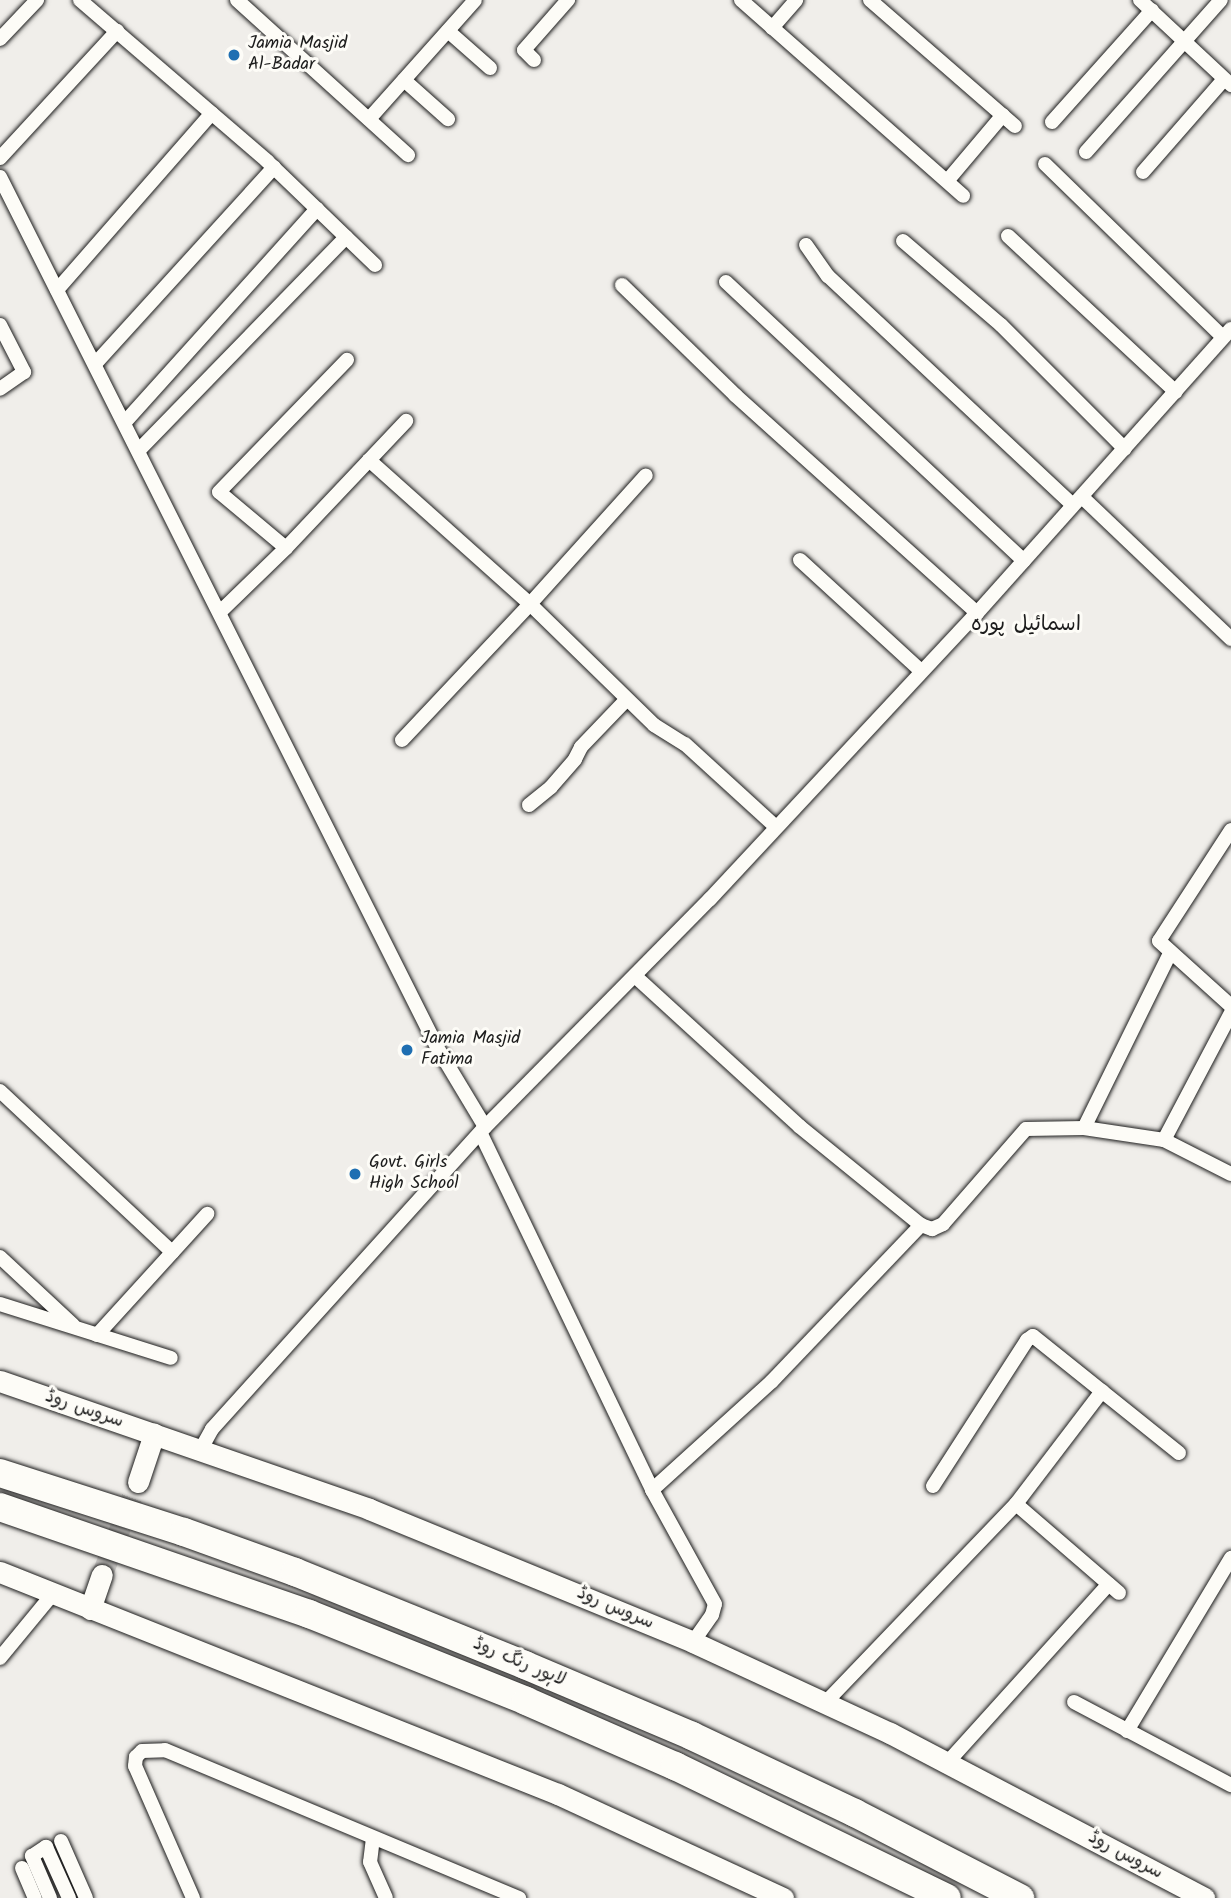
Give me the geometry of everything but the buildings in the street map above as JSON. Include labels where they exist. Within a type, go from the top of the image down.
[{"type":"highway","name":"لاہور رنگ روڈ","points":[[0,1473],[184,1532],[295,1572],[525,1665],[705,1742],[855,1812],[1020,1898]]},
{"type":"highway","name":"لاہور رنگ روڈ","points":[[0,1507],[309,1614],[526,1701],[675,1766],[947,1898]]},
{"type":"street","points":[[0,39],[37,0]]},
{"type":"street","points":[[80,0],[274,167],[375,265]]},
{"type":"street","points":[[237,0],[408,155]]},
{"type":"street","points":[[369,120],[475,0]]},
{"type":"street","points":[[534,60],[524,50],[568,0]]},
{"type":"street","points":[[740,0],[948,180],[963,196]]},
{"type":"street","points":[[772,28],[796,0]]},
{"type":"street","points":[[870,0],[1015,126]]},
{"type":"street","points":[[1140,0],[1228,82],[1143,172]]},
{"type":"street","points":[[1086,152],[1221,0]]},
{"type":"street","points":[[1052,122],[1152,10]]},
{"type":"street","points":[[0,159],[117,31]]},
{"type":"street","points":[[448,31],[490,68]]},
{"type":"street","points":[[404,80],[448,118]]},
{"type":"street","points":[[57,290],[212,113]]},
{"type":"street","points":[[948,180],[1003,116]]},
{"type":"street","points":[[201,1449],[212,1429],[483,1131],[636,977],[977,613],[1227,333],[1045,164]]},
{"type":"street","points":[[95,364],[274,167]]},
{"type":"street","points":[[0,177],[431,1035],[483,1131],[652,1490],[715,1604],[712,1615],[693,1642]]},
{"type":"street","points":[[125,422],[317,209]]},
{"type":"street","points":[[1008,236],[1176,392]]},
{"type":"street","points":[[139,450],[346,237]]},
{"type":"street","points":[[903,242],[1001,325],[1125,449]]},
{"type":"street","points":[[806,245],[828,275],[1231,639]]},
{"type":"street","points":[[726,282],[1024,561]]},
{"type":"street","points":[[622,285],[736,395],[977,613]]},
{"type":"street","points":[[0,325],[24,372],[0,389]]},
{"type":"street","points":[[286,548],[219,492],[347,360]]},
{"type":"street","points":[[220,612],[286,548],[406,421]]},
{"type":"street","points":[[369,460],[530,604],[654,725],[685,744],[776,827]]},
{"type":"street","points":[[402,740],[646,475]]},
{"type":"street","points":[[800,560],[921,671]]},
{"type":"street","points":[[529,805],[551,787],[575,759],[581,747],[626,699]]},
{"type":"street","points":[[1231,830],[1159,941],[1161,946],[1231,1006]]},
{"type":"street","points":[[1084,1128],[1170,953]]},
{"type":"street","points":[[636,977],[799,1126],[921,1225],[932,1229],[943,1224],[1026,1129],[1084,1128],[1164,1140],[1231,1174]]},
{"type":"street","points":[[1164,1140],[1231,1013]]},
{"type":"street","points":[[0,1091],[172,1252]]},
{"type":"street","points":[[97,1335],[207,1214]]},
{"type":"street","points":[[652,1490],[772,1381],[921,1225]]},
{"type":"street","points":[[0,1256],[76,1327]]},
{"type":"street","points":[[0,1304],[172,1357]]},
{"type":"street","points":[[933,1486],[1027,1340],[1033,1336],[1179,1454]]},
{"type":"street","name":"سروس روڈ","points":[[0,1381],[381,1514],[693,1642],[947,1763],[1204,1898]]},
{"type":"street","points":[[825,1703],[1016,1504],[1102,1391]]},
{"type":"street","points":[[138,1482],[154,1434]]},
{"type":"street","points":[[947,1763],[1114,1588],[1016,1504]]},
{"type":"street","points":[[1127,1731],[1231,1558]]},
{"type":"street","points":[[0,1572],[52,1595],[558,1794],[783,1898]]},
{"type":"street","points":[[90,1609],[102,1575]]},
{"type":"street","points":[[0,1658],[52,1595]]},
{"type":"street","points":[[1074,1702],[1231,1785]]},
{"type":"street","points":[[193,1898],[135,1766],[136,1756],[142,1751],[164,1750],[519,1898]]},
{"type":"street","points":[[373,1838],[370,1862],[386,1898]]},
{"type":"street","points":[[61,1841],[86,1898]]},
{"type":"street","points":[[50,1898],[32,1856],[46,1847],[69,1898]]},
{"type":"street","points":[[22,1868],[35,1898]]},
{"type":"tunnel","points":[[102,1575],[138,1482]]},
{"type":"place","name":"Jamia Masjid Al-Badar","points":[[234,55]]},
{"type":"place","name":"Jamia Masjid Fatima","points":[[407,1050]]},
{"type":"place","name":"Govt. Girls High School","points":[[355,1174]]},
{"type":"district","name":"اسمائیل پورہ","points":[[1026,625]]}]
